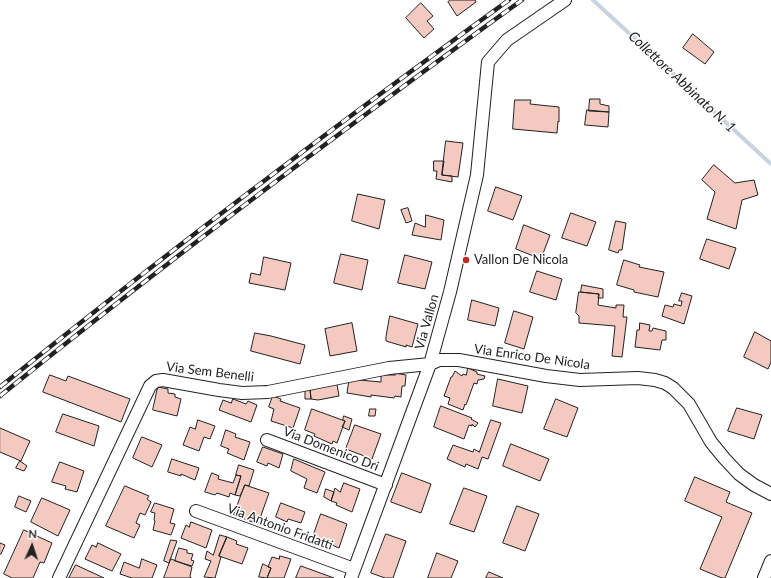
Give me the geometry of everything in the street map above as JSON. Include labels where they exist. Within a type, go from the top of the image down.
[{"type":"street","name":"Via Vallon","points":[[353,574],[430,364],[450,292],[477,174],[488,62],[507,40],[565,0]]},
{"type":"street","name":"Via Enrico De Nicola","points":[[430,364],[439,360],[459,360],[580,380],[638,378],[665,383],[680,394],[690,404],[712,442],[739,474],[754,485],[771,494]]},
{"type":"street","name":"Via Sem Benelli","points":[[59,578],[150,386],[156,381],[163,380],[242,393],[268,392],[389,368],[430,364]]},
{"type":"street","name":"Via Domenico Dri","points":[[267,440],[386,485]]},
{"type":"street","name":"Via Antonio Fridatti","points":[[196,511],[353,574]]},
{"type":"street","points":[[764,578],[771,561]]},
{"type":"building","points":[[451,0],[475,0],[476,2],[457,16],[448,2]]},
{"type":"building","points":[[421,3],[433,16],[427,21],[434,29],[424,38],[406,18]]},
{"type":"building","points":[[693,34],[714,52],[705,64],[683,48]]},
{"type":"building","points":[[590,99],[600,99],[600,104],[609,106],[609,112],[589,111]]},
{"type":"building","points":[[515,100],[531,100],[530,104],[559,107],[557,133],[513,129]]},
{"type":"building","points":[[587,110],[609,112],[608,127],[585,125]]},
{"type":"building","points":[[446,141],[463,143],[458,177],[442,175]]},
{"type":"building","points":[[434,161],[444,161],[442,175],[452,176],[452,182],[436,179],[437,171],[434,171]]},
{"type":"building","points":[[714,165],[735,183],[754,180],[758,195],[742,200],[736,229],[707,219],[715,192],[702,180]]},
{"type":"building","points":[[496,187],[522,196],[513,220],[488,211]]},
{"type":"building","points":[[358,194],[385,200],[379,229],[352,221]]},
{"type":"building","points":[[408,208],[412,221],[406,223],[401,210]]},
{"type":"building","points":[[571,213],[596,222],[587,246],[562,238]]},
{"type":"building","points":[[426,215],[444,220],[441,240],[412,235],[415,223],[425,227]]},
{"type":"building","points":[[616,221],[626,223],[622,250],[619,250],[618,253],[609,250]]},
{"type":"building","points":[[524,225],[550,235],[541,259],[516,249]]},
{"type":"building","points":[[707,239],[736,248],[729,269],[700,259]]},
{"type":"building","points":[[341,254],[368,260],[362,290],[334,283]]},
{"type":"building","points":[[405,255],[432,262],[425,289],[398,283]]},
{"type":"building","points":[[264,257],[291,263],[285,290],[249,283],[251,273],[260,275]]},
{"type":"building","points":[[624,260],[640,265],[639,267],[664,272],[658,297],[634,292],[634,290],[617,285]]},
{"type":"building","points":[[537,271],[562,279],[556,300],[530,292]]},
{"type":"building","points":[[582,285],[603,289],[603,298],[598,298],[599,294],[581,292]]},
{"type":"building","points":[[579,292],[599,294],[598,305],[616,308],[616,305],[624,305],[623,317],[627,317],[622,357],[612,356],[615,326],[579,323],[579,316],[576,313]]},
{"type":"building","points":[[682,293],[692,296],[684,324],[662,316],[665,305],[673,307],[674,304],[681,306],[682,301],[679,301]]},
{"type":"building","points":[[472,300],[499,308],[495,326],[468,320]]},
{"type":"building","points":[[514,311],[533,317],[524,349],[505,343]]},
{"type":"building","points":[[390,316],[418,324],[412,347],[406,345],[406,347],[386,341]]},
{"type":"building","points":[[352,323],[357,351],[330,356],[325,329]]},
{"type":"building","points":[[640,323],[650,325],[649,331],[652,331],[653,328],[666,331],[666,340],[662,340],[660,350],[635,347],[637,330],[639,330]]},
{"type":"building","points":[[755,332],[771,341],[771,362],[768,369],[744,357]]},
{"type":"building","points":[[255,333],[305,345],[300,364],[251,351]]},
{"type":"building","points":[[468,368],[477,372],[477,374],[485,376],[484,379],[478,380],[477,384],[474,383],[463,410],[448,404],[450,398],[444,396],[451,377],[455,371],[462,376],[463,374],[466,375]]},
{"type":"building","points":[[395,373],[406,375],[405,386],[402,386],[401,397],[395,396],[394,398],[371,395],[371,397],[347,393],[349,379],[381,382],[381,375],[395,375]]},
{"type":"building","points":[[50,375],[66,381],[68,376],[130,399],[121,422],[43,392]]},
{"type":"building","points":[[498,379],[528,386],[522,413],[493,406]]},
{"type":"building","points":[[337,384],[339,396],[318,400],[311,399],[310,389]]},
{"type":"building","points":[[158,387],[168,389],[168,393],[175,394],[175,397],[181,399],[177,416],[153,410]]},
{"type":"building","points":[[310,389],[311,399],[305,399],[305,390]]},
{"type":"building","points":[[273,396],[281,399],[280,401],[300,408],[293,428],[271,421],[274,409],[269,407]]},
{"type":"building","points":[[233,399],[246,404],[248,401],[257,405],[251,422],[219,410],[223,400],[231,403]]},
{"type":"building","points":[[556,399],[578,408],[567,437],[544,429]]},
{"type":"building","points":[[441,406],[472,418],[471,419],[478,423],[475,427],[472,424],[472,426],[469,425],[464,439],[434,427]]},
{"type":"building","points":[[737,408],[762,415],[754,439],[728,431]]},
{"type":"building","points":[[312,409],[345,421],[337,443],[333,441],[332,444],[305,430]]},
{"type":"building","points":[[370,409],[376,409],[375,416],[369,416]]},
{"type":"building","points":[[63,414],[99,426],[94,446],[56,432]]},
{"type":"building","points":[[344,416],[352,419],[349,430],[342,427],[345,421],[343,420]]},
{"type":"building","points":[[198,420],[215,426],[210,439],[204,437],[199,451],[183,445],[190,427],[195,429]]},
{"type":"building","points":[[491,420],[501,423],[488,459],[482,457],[478,469],[466,464],[465,467],[447,459],[453,445],[473,452],[474,449],[479,452]]},
{"type":"building","points":[[355,425],[381,434],[372,459],[346,449]]},
{"type":"building","points":[[0,428],[30,441],[21,461],[0,452]]},
{"type":"building","points":[[226,430],[236,434],[235,437],[250,442],[244,460],[227,453],[229,449],[221,446]]},
{"type":"building","points":[[142,437],[162,445],[152,467],[133,458]]},
{"type":"building","points":[[511,444],[549,459],[540,481],[503,466]]},
{"type":"building","points":[[263,447],[283,454],[279,468],[268,463],[267,466],[257,462]]},
{"type":"building","points":[[172,459],[199,468],[195,480],[181,474],[181,476],[168,472]]},
{"type":"building","points":[[294,459],[325,472],[317,493],[304,488],[307,479],[291,471]]},
{"type":"building","points":[[20,461],[27,466],[24,471],[16,468]]},
{"type":"building","points":[[60,462],[84,471],[77,492],[65,489],[66,486],[52,482]]},
{"type":"building","points":[[239,465],[254,470],[249,486],[245,485],[240,496],[235,495],[241,476],[236,475]]},
{"type":"building","points":[[212,473],[219,476],[218,479],[233,483],[236,475],[241,476],[235,495],[230,493],[229,497],[217,493],[215,495],[205,492]]},
{"type":"building","points":[[402,473],[431,484],[421,513],[391,502]]},
{"type":"building","points":[[695,477],[730,492],[726,502],[752,513],[725,578],[700,569],[722,517],[685,501]]},
{"type":"building","points":[[344,483],[360,489],[352,512],[336,505],[337,503],[331,501],[335,488],[340,492]]},
{"type":"building","points":[[245,485],[269,493],[258,524],[234,515]]},
{"type":"building","points":[[125,486],[149,496],[147,499],[151,502],[145,515],[140,513],[136,523],[140,525],[134,538],[106,526]]},
{"type":"building","points":[[464,488],[487,496],[474,532],[450,524]]},
{"type":"building","points":[[326,489],[334,492],[331,501],[324,497]]},
{"type":"building","points":[[19,496],[31,501],[26,512],[15,507]]},
{"type":"building","points":[[42,498],[70,510],[58,536],[31,522]]},
{"type":"building","points":[[155,503],[174,509],[170,523],[175,524],[171,535],[153,530],[155,513],[151,512]]},
{"type":"building","points":[[281,503],[305,512],[301,523],[288,519],[287,522],[276,517]]},
{"type":"building","points":[[517,506],[539,514],[525,551],[503,543]]},
{"type":"building","points":[[321,514],[347,524],[339,548],[313,537]]},
{"type":"building","points":[[191,522],[212,530],[206,548],[181,538],[186,525],[189,527]]},
{"type":"building","points":[[24,530],[52,543],[44,563],[40,562],[33,578],[12,578],[4,574]]},
{"type":"building","points":[[386,534],[406,541],[393,578],[385,578],[371,573]]},
{"type":"building","points":[[220,535],[227,537],[219,556],[221,557],[215,578],[204,577],[211,561],[205,559],[207,551],[213,555]]},
{"type":"building","points":[[227,537],[237,541],[236,544],[248,548],[242,564],[219,556]]},
{"type":"building","points":[[171,540],[177,541],[169,563],[164,561]]},
{"type":"building","points":[[0,543],[5,545],[1,554],[0,554]]},
{"type":"building","points":[[98,543],[121,554],[112,571],[85,559],[92,545],[96,547]]},
{"type":"building","points":[[179,548],[187,550],[187,553],[193,554],[191,560],[194,561],[192,566],[175,561]]},
{"type":"building","points":[[437,553],[458,561],[451,578],[428,578]]},
{"type":"building","points":[[280,556],[291,559],[284,578],[267,578],[271,568],[268,567],[272,557],[279,559]]},
{"type":"building","points":[[142,559],[157,565],[152,578],[132,578],[120,574],[124,562],[139,568]]},
{"type":"building","points":[[171,559],[192,567],[191,578],[164,578]]},
{"type":"building","points":[[263,564],[271,568],[267,578],[259,577]]},
{"type":"building","points":[[76,565],[104,578],[69,578]]},
{"type":"building","points":[[301,566],[334,578],[296,578]]},
{"type":"building","points":[[489,572],[503,578],[486,578]]},
{"type":"waterway","name":"Collettore Abbinato N. 1","points":[[593,0],[771,164]]},
{"type":"railway","points":[[0,387],[62,337],[252,190],[509,0]]},
{"type":"railway","points":[[0,396],[128,294],[258,195],[522,0]]},
{"type":"place","name":"Vallon De Nicola","points":[[466,260]]}]
